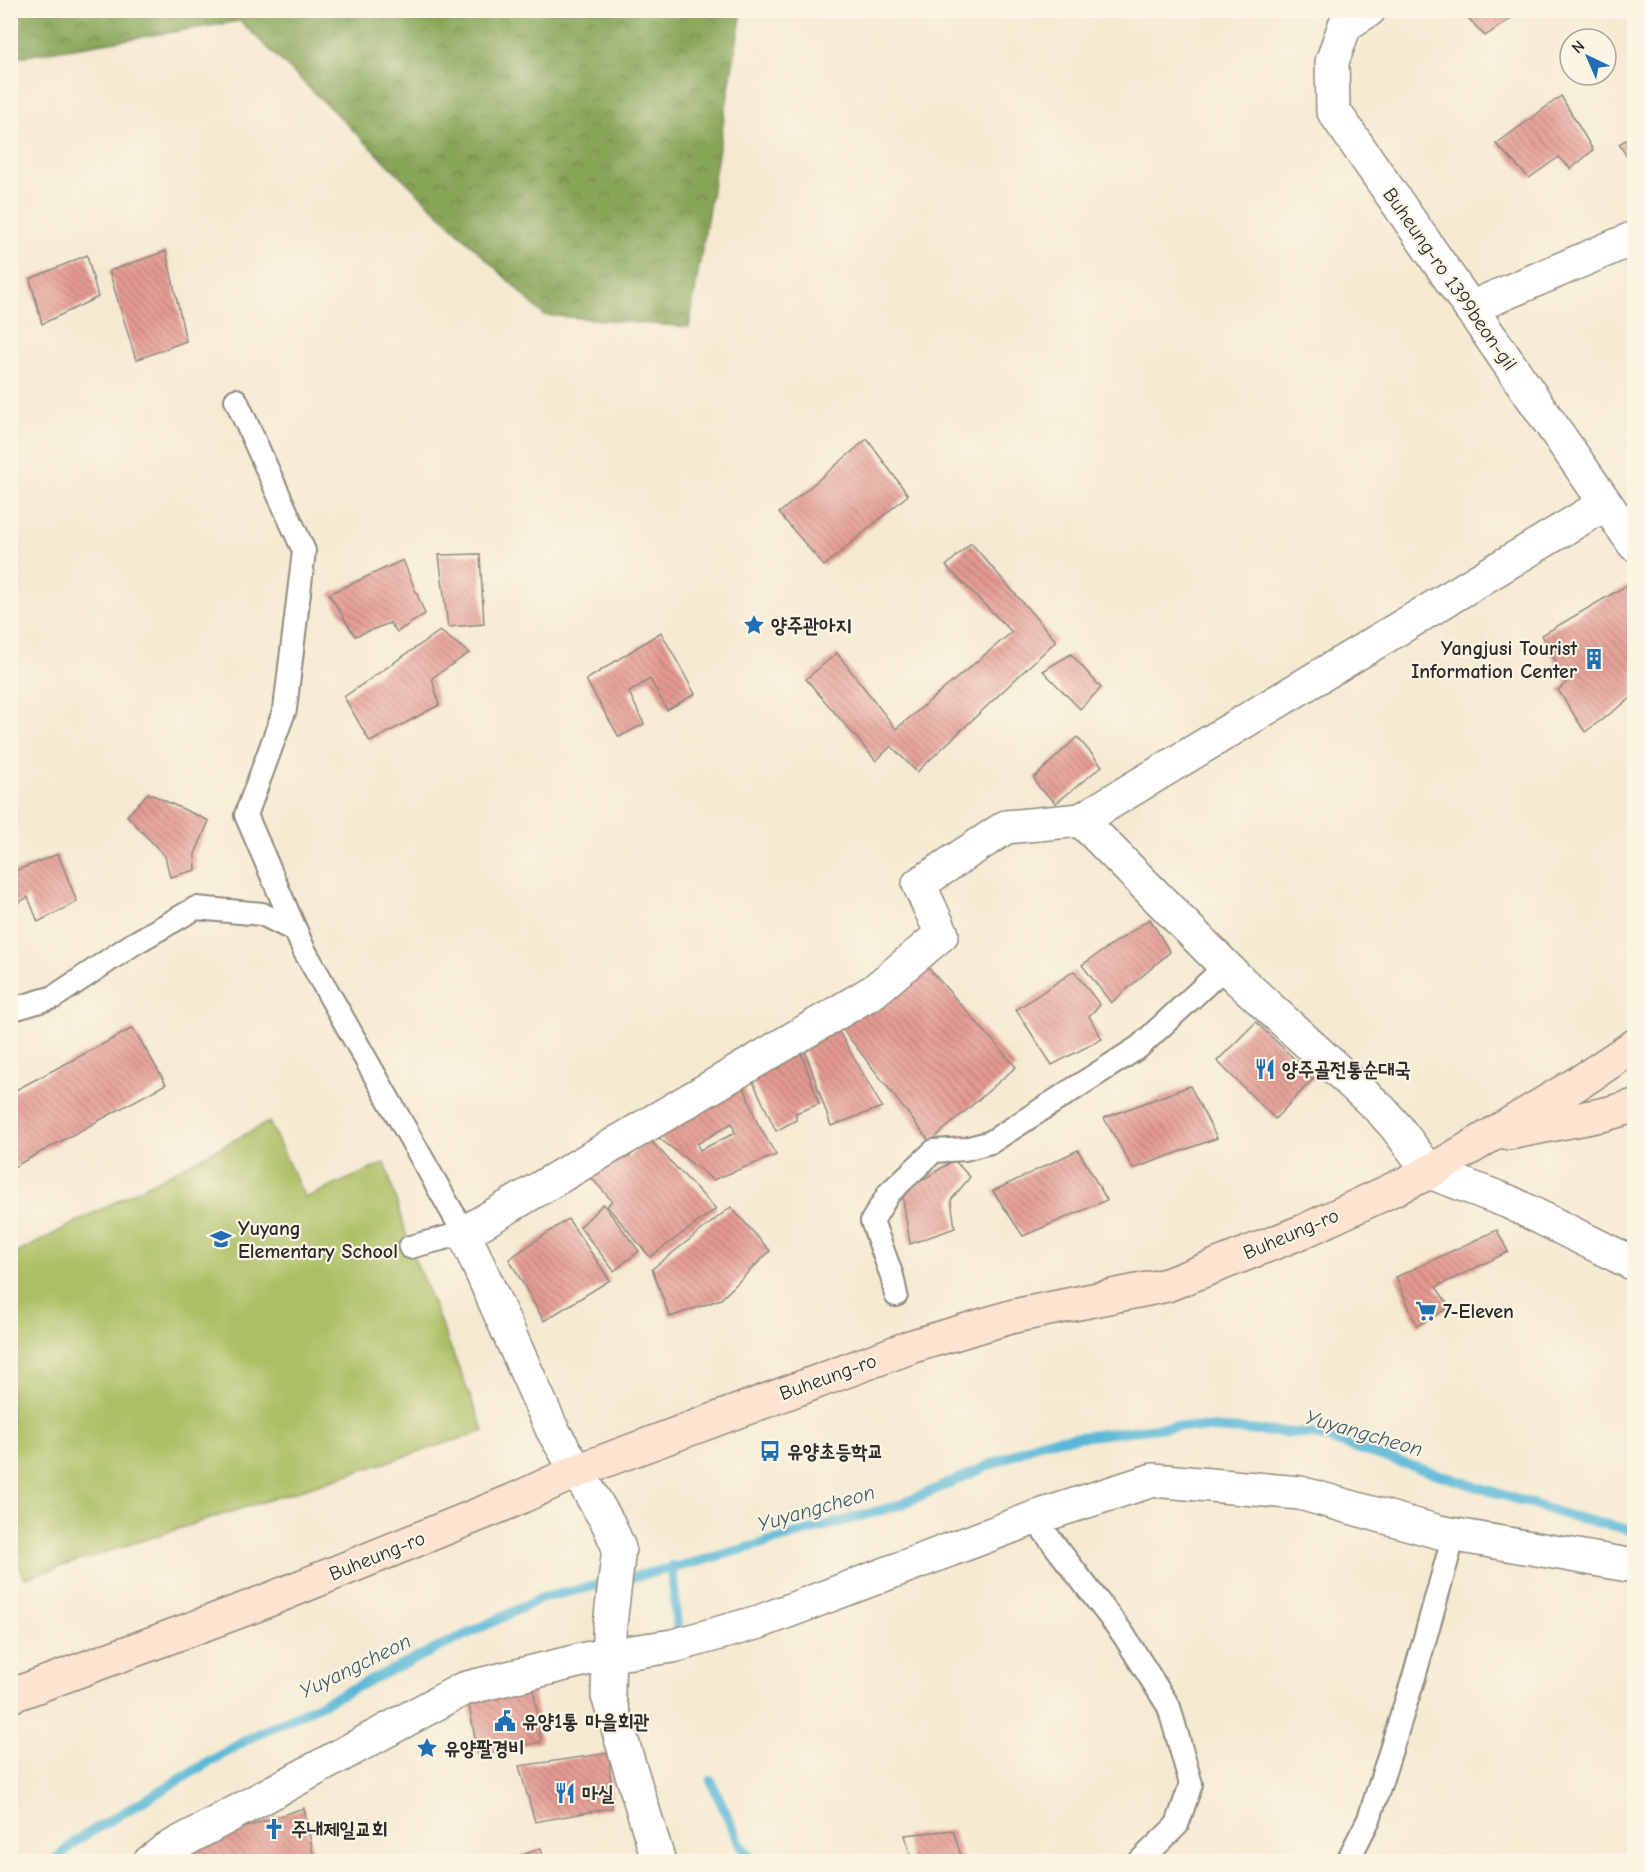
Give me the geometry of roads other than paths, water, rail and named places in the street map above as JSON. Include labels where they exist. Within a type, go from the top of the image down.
[{"type":"main road","name":"Buheung-ro","points":[[10,1696],[256,1605],[512,1501],[577,1471],[914,1346],[1014,1316],[1167,1285],[1304,1231],[1430,1172],[1635,1046]]},
{"type":"main road","points":[[1483,1138],[1606,1114],[1635,1106]]},
{"type":"street","name":"Buheung-ro 1399beon-gil","points":[[1369,10],[1345,26],[1332,62],[1333,110],[1605,504],[1634,542]]},
{"type":"street","points":[[1470,308],[1635,238]]},
{"type":"street","points":[[659,1862],[608,1696],[609,1645],[620,1548],[608,1523],[552,1429],[464,1233],[874,992],[942,934],[919,884],[1006,827],[1081,820],[1605,504]]},
{"type":"street","points":[[1081,820],[1226,966],[1381,1110],[1430,1172],[1509,1202],[1635,1264]]},
{"type":"street","points":[[150,1862],[166,1850],[463,1689],[590,1658],[609,1645],[673,1646],[759,1622],[1034,1518],[1153,1480],[1300,1493],[1454,1535],[1635,1566]]},
{"type":"lane","points":[[236,400],[304,551],[285,709],[246,815],[304,950],[464,1233],[410,1247]]},
{"type":"lane","points":[[14,1007],[54,997],[133,944],[196,908],[262,914],[296,931]]},
{"type":"lane","points":[[896,1295],[892,1276],[872,1221],[889,1193],[934,1151],[965,1149],[991,1142],[1139,1047],[1226,966]]},
{"type":"lane","points":[[1034,1518],[1123,1634],[1169,1707],[1191,1784],[1177,1825],[1139,1862]]},
{"type":"lane","points":[[1347,1862],[1369,1819],[1414,1677],[1454,1535]]},
{"type":"waterway","name":"Yuyangcheon","points":[[53,1862],[77,1840],[248,1739],[542,1598],[697,1562],[900,1505],[1044,1441],[1175,1426],[1312,1434],[1566,1515],[1634,1531]]},
{"type":"waterway","points":[[672,1566],[677,1629]]},
{"type":"waterway","points":[[711,1781],[741,1846],[754,1862]]},
{"type":"place","name":"양주관아지","points":[[754,625]]},
{"type":"place","name":"Yangjusi Tourist Information Center","points":[[1594,659]]},
{"type":"place","name":"양주골전통순대국","points":[[1265,1069]]},
{"type":"place","name":"Yuyang Elementary School","points":[[221,1239]]},
{"type":"place","name":"7-Eleven","points":[[1426,1311]]},
{"type":"place","name":"유양초등학교","points":[[770,1451]]},
{"type":"place","name":"유양1통 마을회관","points":[[505,1721]]},
{"type":"place","name":"유양팔경비","points":[[427,1748]]},
{"type":"place","name":"마실","points":[[565,1793]]},
{"type":"place","name":"주내제일교회","points":[[274,1829]]}]
